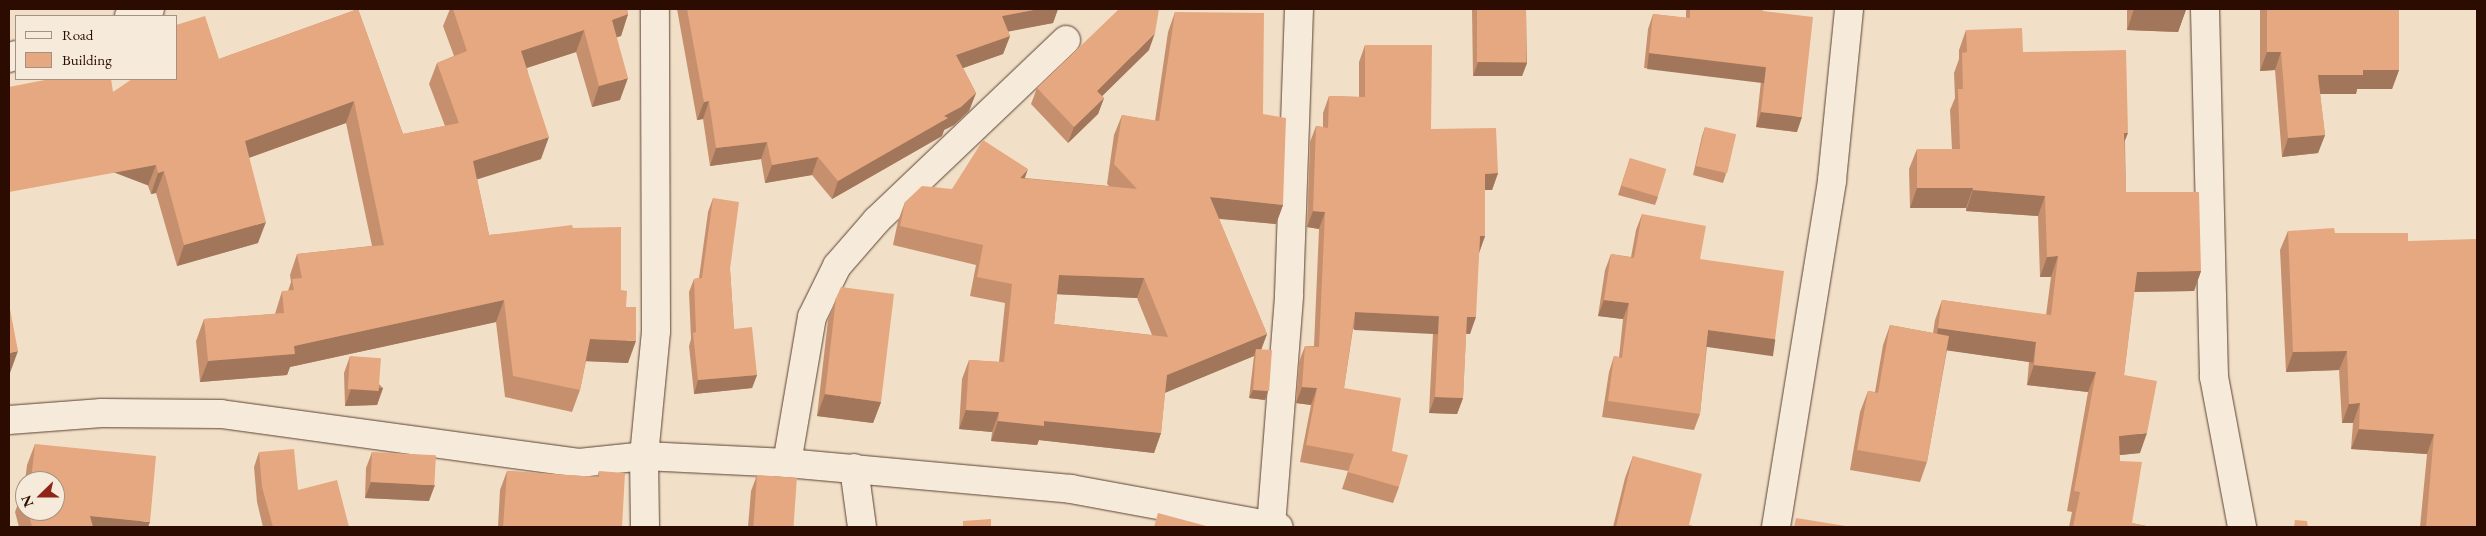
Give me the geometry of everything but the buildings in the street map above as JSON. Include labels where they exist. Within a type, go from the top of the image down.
[{"type":"street","points":[[132,15],[150,9]]},
{"type":"street","points":[[644,527],[644,456],[656,331],[655,9]]},
{"type":"street","points":[[9,420],[102,413],[221,414],[578,463],[644,456],[787,463],[1070,489],[1275,526],[1289,295],[1300,9]]},
{"type":"street","points":[[1776,527],[1832,180],[1849,9]]},
{"type":"street","points":[[2205,9],[2214,377],[2242,527]]},
{"type":"street","points":[[787,463],[812,317],[837,266],[877,220],[1066,40]]},
{"type":"street","points":[[854,468],[862,527]]}]
